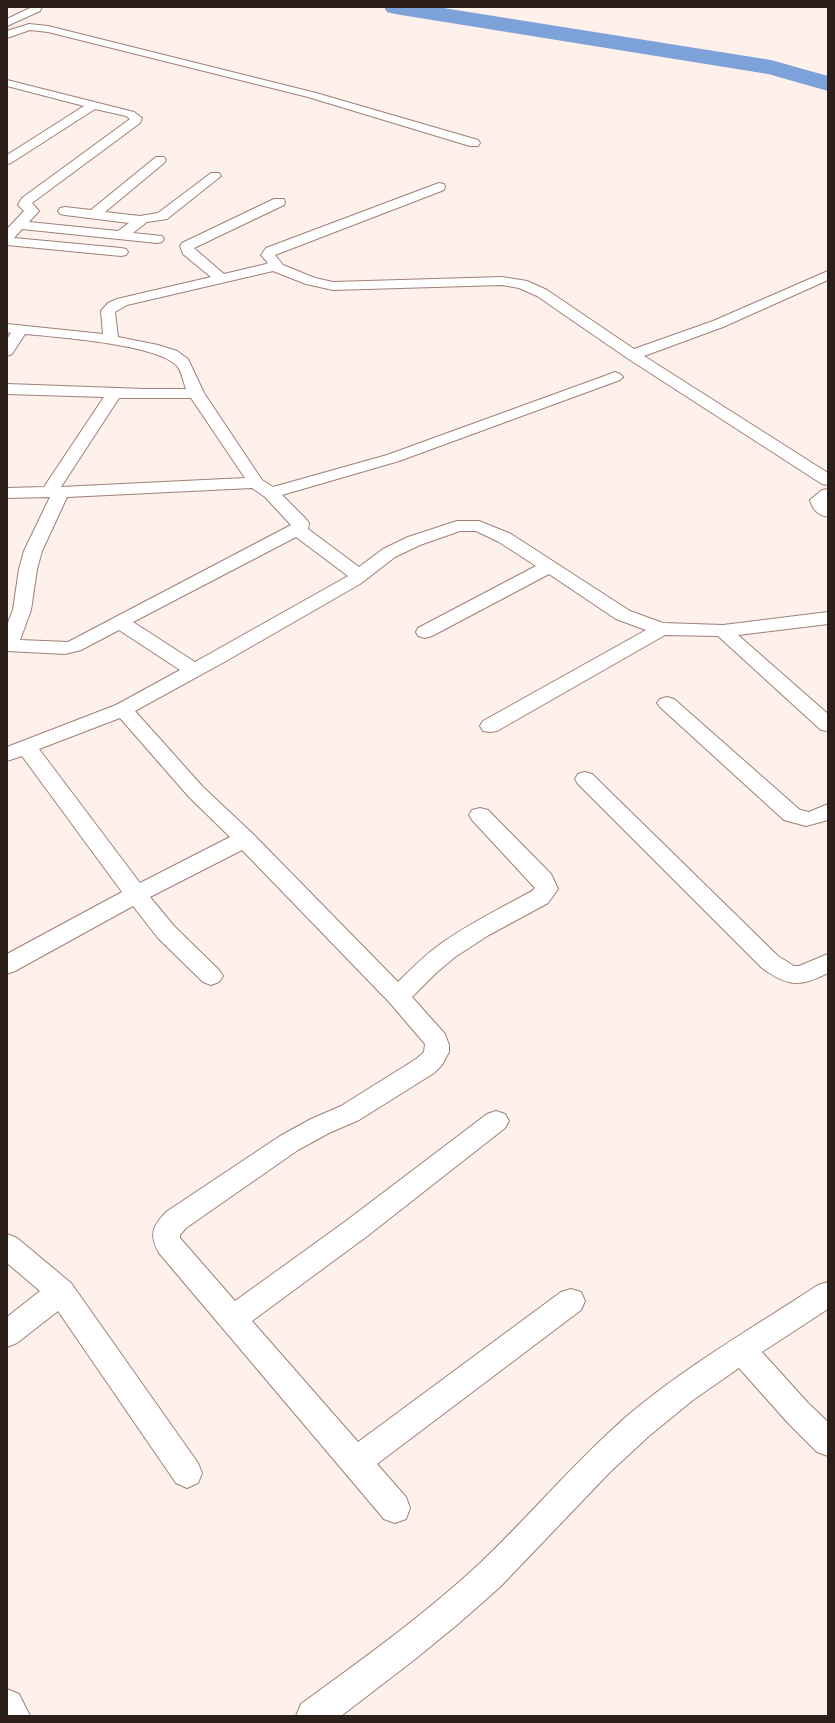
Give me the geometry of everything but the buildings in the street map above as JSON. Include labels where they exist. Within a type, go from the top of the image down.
[{"type":"street","points":[[7,23],[36,8]]},
{"type":"street","points":[[7,35],[29,27],[48,29],[312,95],[474,143]]},
{"type":"street","points":[[7,82],[130,114],[136,118],[136,120],[27,201],[25,205],[32,211],[7,237]]},
{"type":"street","points":[[7,160],[32,142],[93,105]]},
{"type":"street","points":[[13,140],[32,142]]},
{"type":"street","points":[[94,214],[160,160]]},
{"type":"street","points":[[65,211],[141,220],[162,216],[215,176]]},
{"type":"street","points":[[274,266],[276,263],[268,255],[272,251],[439,187]]},
{"type":"street","points":[[222,279],[188,251],[187,246],[279,202]]},
{"type":"street","points":[[121,235],[141,220]]},
{"type":"street","points":[[18,225],[156,239]]},
{"type":"street","points":[[7,241],[121,252]]},
{"type":"street","points":[[111,340],[108,311],[113,306],[122,302],[274,266],[311,281],[333,286],[502,281],[522,284],[542,294],[632,355],[828,480]]},
{"type":"street","points":[[632,355],[718,324],[828,275]]},
{"type":"street","points":[[7,350],[14,329],[111,340],[151,348],[179,358],[183,362],[196,393],[256,483],[271,493],[298,520],[300,527],[74,646],[65,648],[8,645],[22,610],[28,569],[33,551],[55,492],[114,394]]},
{"type":"street","points":[[271,493],[393,458],[615,377]]},
{"type":"street","points":[[7,389],[114,394],[196,393]]},
{"type":"street","points":[[7,493],[256,483]]},
{"type":"street","points":[[828,494],[819,500],[821,507],[828,512]]},
{"type":"street","points":[[7,754],[123,709],[354,580],[379,560],[414,541],[465,525],[479,526],[505,538],[623,615],[661,629],[723,631],[828,618]]},
{"type":"street","points":[[297,529],[360,576]]},
{"type":"street","points":[[425,632],[549,567]]},
{"type":"street","points":[[120,622],[193,670]]},
{"type":"street","points":[[490,726],[661,629]]},
{"type":"street","points":[[723,631],[828,725]]},
{"type":"street","points":[[667,703],[792,815],[803,820],[808,820],[828,811]]},
{"type":"street","points":[[123,709],[196,792],[245,839],[398,997],[436,1041],[438,1048],[433,1060],[425,1066],[350,1113],[320,1126],[289,1143],[176,1220],[166,1231],[166,1241],[169,1245],[396,1508]]},
{"type":"street","points":[[26,746],[136,896],[166,932],[211,976]]},
{"type":"street","points":[[585,779],[770,962],[779,969],[797,976],[805,974],[828,963]]},
{"type":"street","points":[[398,997],[432,963],[448,950],[540,896],[547,889],[543,880],[480,815]]},
{"type":"street","points":[[7,964],[87,920],[245,839]]},
{"type":"street","points":[[232,1318],[356,1229],[496,1121]]},
{"type":"street","points":[[7,1246],[61,1292],[187,1473]]},
{"type":"street","points":[[7,1334],[61,1292]]},
{"type":"street","points":[[313,1716],[445,1616],[534,1531],[637,1426],[672,1397],[828,1294]]},
{"type":"street","points":[[356,1461],[571,1301]]},
{"type":"street","points":[[742,1351],[798,1413],[828,1442]]},
{"type":"street","points":[[7,1706],[13,1716]]},
{"type":"waterway","points":[[395,7],[771,67],[828,84]]}]
